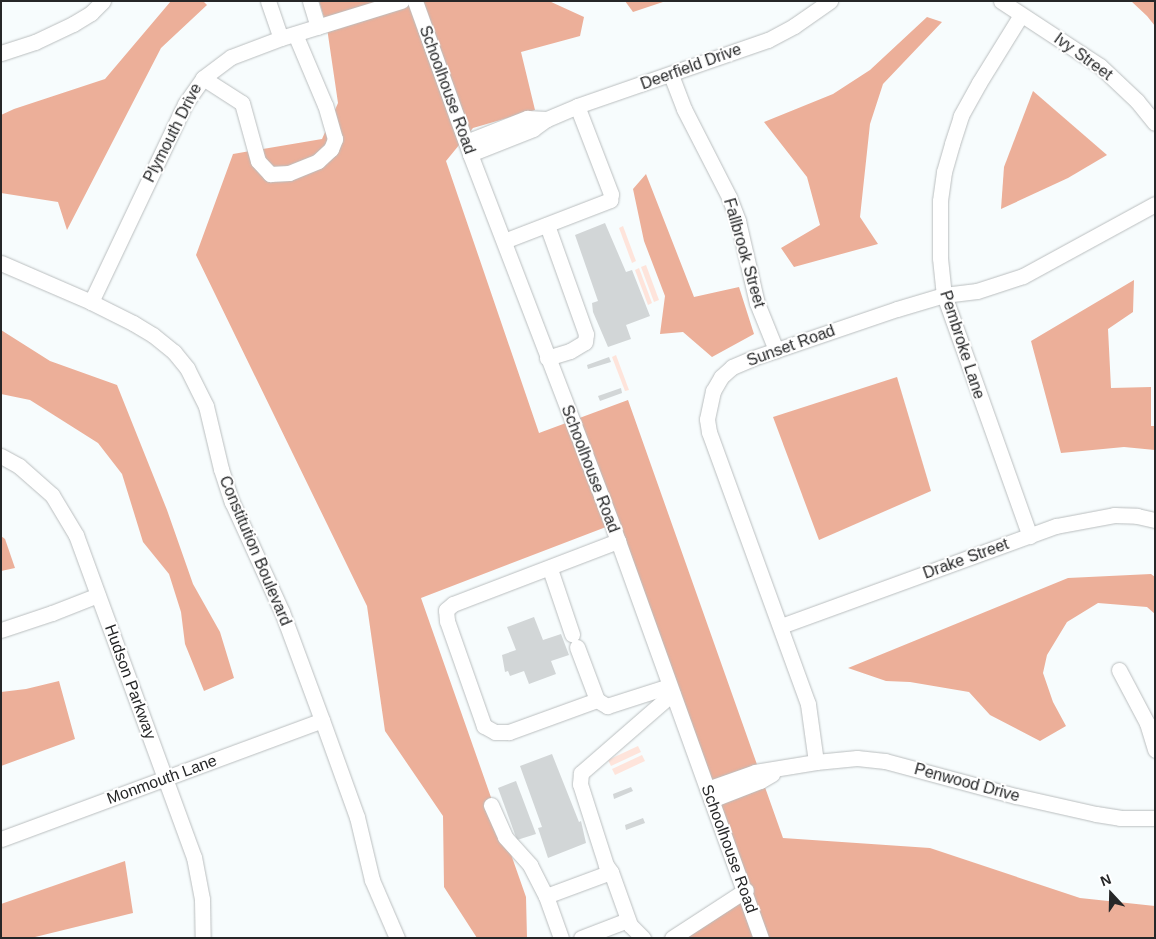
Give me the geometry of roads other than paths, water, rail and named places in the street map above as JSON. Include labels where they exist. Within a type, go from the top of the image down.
[{"type":"street","points":[[1,53],[35,42],[73,24],[91,13],[103,1]]},
{"type":"street","points":[[203,78],[242,103],[258,161],[270,174],[289,173],[318,161],[331,149],[335,139],[325,105],[268,1]]},
{"type":"street","points":[[310,1],[318,27]]},
{"type":"street","name":"Plymouth Drive","points":[[90,302],[185,104],[203,78],[231,57],[288,36],[401,1]]},
{"type":"street","name":"Schoolhouse Road","points":[[415,1],[468,148],[618,541],[670,690],[746,890],[761,938]]},
{"type":"street","name":"Deerfield Drive","points":[[468,148],[527,118],[546,119],[577,106],[768,40],[794,26],[830,1]]},
{"type":"street","name":"Ivy Street","points":[[1001,1],[1100,66],[1137,101],[1155,123]]},
{"type":"street","name":"Pembroke Lane","points":[[1021,15],[961,116],[944,172],[940,200],[940,258],[944,295],[985,416],[1030,536]]},
{"type":"street","name":"Fallbrook Street","points":[[671,75],[684,109],[729,197],[738,221],[757,303],[776,350]]},
{"type":"street","points":[[504,241],[610,200],[611,194],[577,106]]},
{"type":"street","name":"Sunset Road","points":[[816,762],[808,704],[709,432],[708,419],[713,392],[721,377],[732,367],[776,350],[944,295],[977,291],[1023,276],[1155,204]]},
{"type":"street","points":[[547,224],[586,334],[585,342],[570,351],[547,358]]},
{"type":"street","name":"Constitution Boulevard","points":[[1,263],[90,302],[153,335],[174,352],[198,387],[206,406],[221,469],[232,502],[282,612],[357,817],[372,880],[397,938]]},
{"type":"street","name":"Hudson Parkway","points":[[1,456],[19,466],[52,495],[76,535],[194,856],[202,900],[204,938]]},
{"type":"street","name":"Drake Street","points":[[780,626],[1056,526],[1099,517],[1137,516],[1155,520]]},
{"type":"street","points":[[597,700],[508,732],[495,732],[484,726],[446,621],[446,610],[453,604],[550,569],[560,562],[618,541]]},
{"type":"street","points":[[550,569],[574,641],[597,700],[607,706],[670,690]]},
{"type":"street","points":[[1,630],[98,595]]},
{"type":"street","points":[[1119,670],[1147,722],[1155,750]]},
{"type":"street","points":[[643,938],[628,928],[611,872],[606,865],[580,784],[581,773],[670,690]]},
{"type":"street","name":"Monmouth Lane","points":[[1,839],[322,720]]},
{"type":"street","name":"Penwood Drive","points":[[710,795],[755,772],[816,762],[857,758],[885,761],[1016,796],[1096,814],[1120,818],[1155,818]]},
{"type":"street","points":[[492,805],[504,837],[530,865],[546,896],[561,938]]},
{"type":"street","points":[[546,896],[611,872]]},
{"type":"street","points":[[672,938],[746,890]]},
{"type":"street","points":[[581,938],[628,928]]}]
